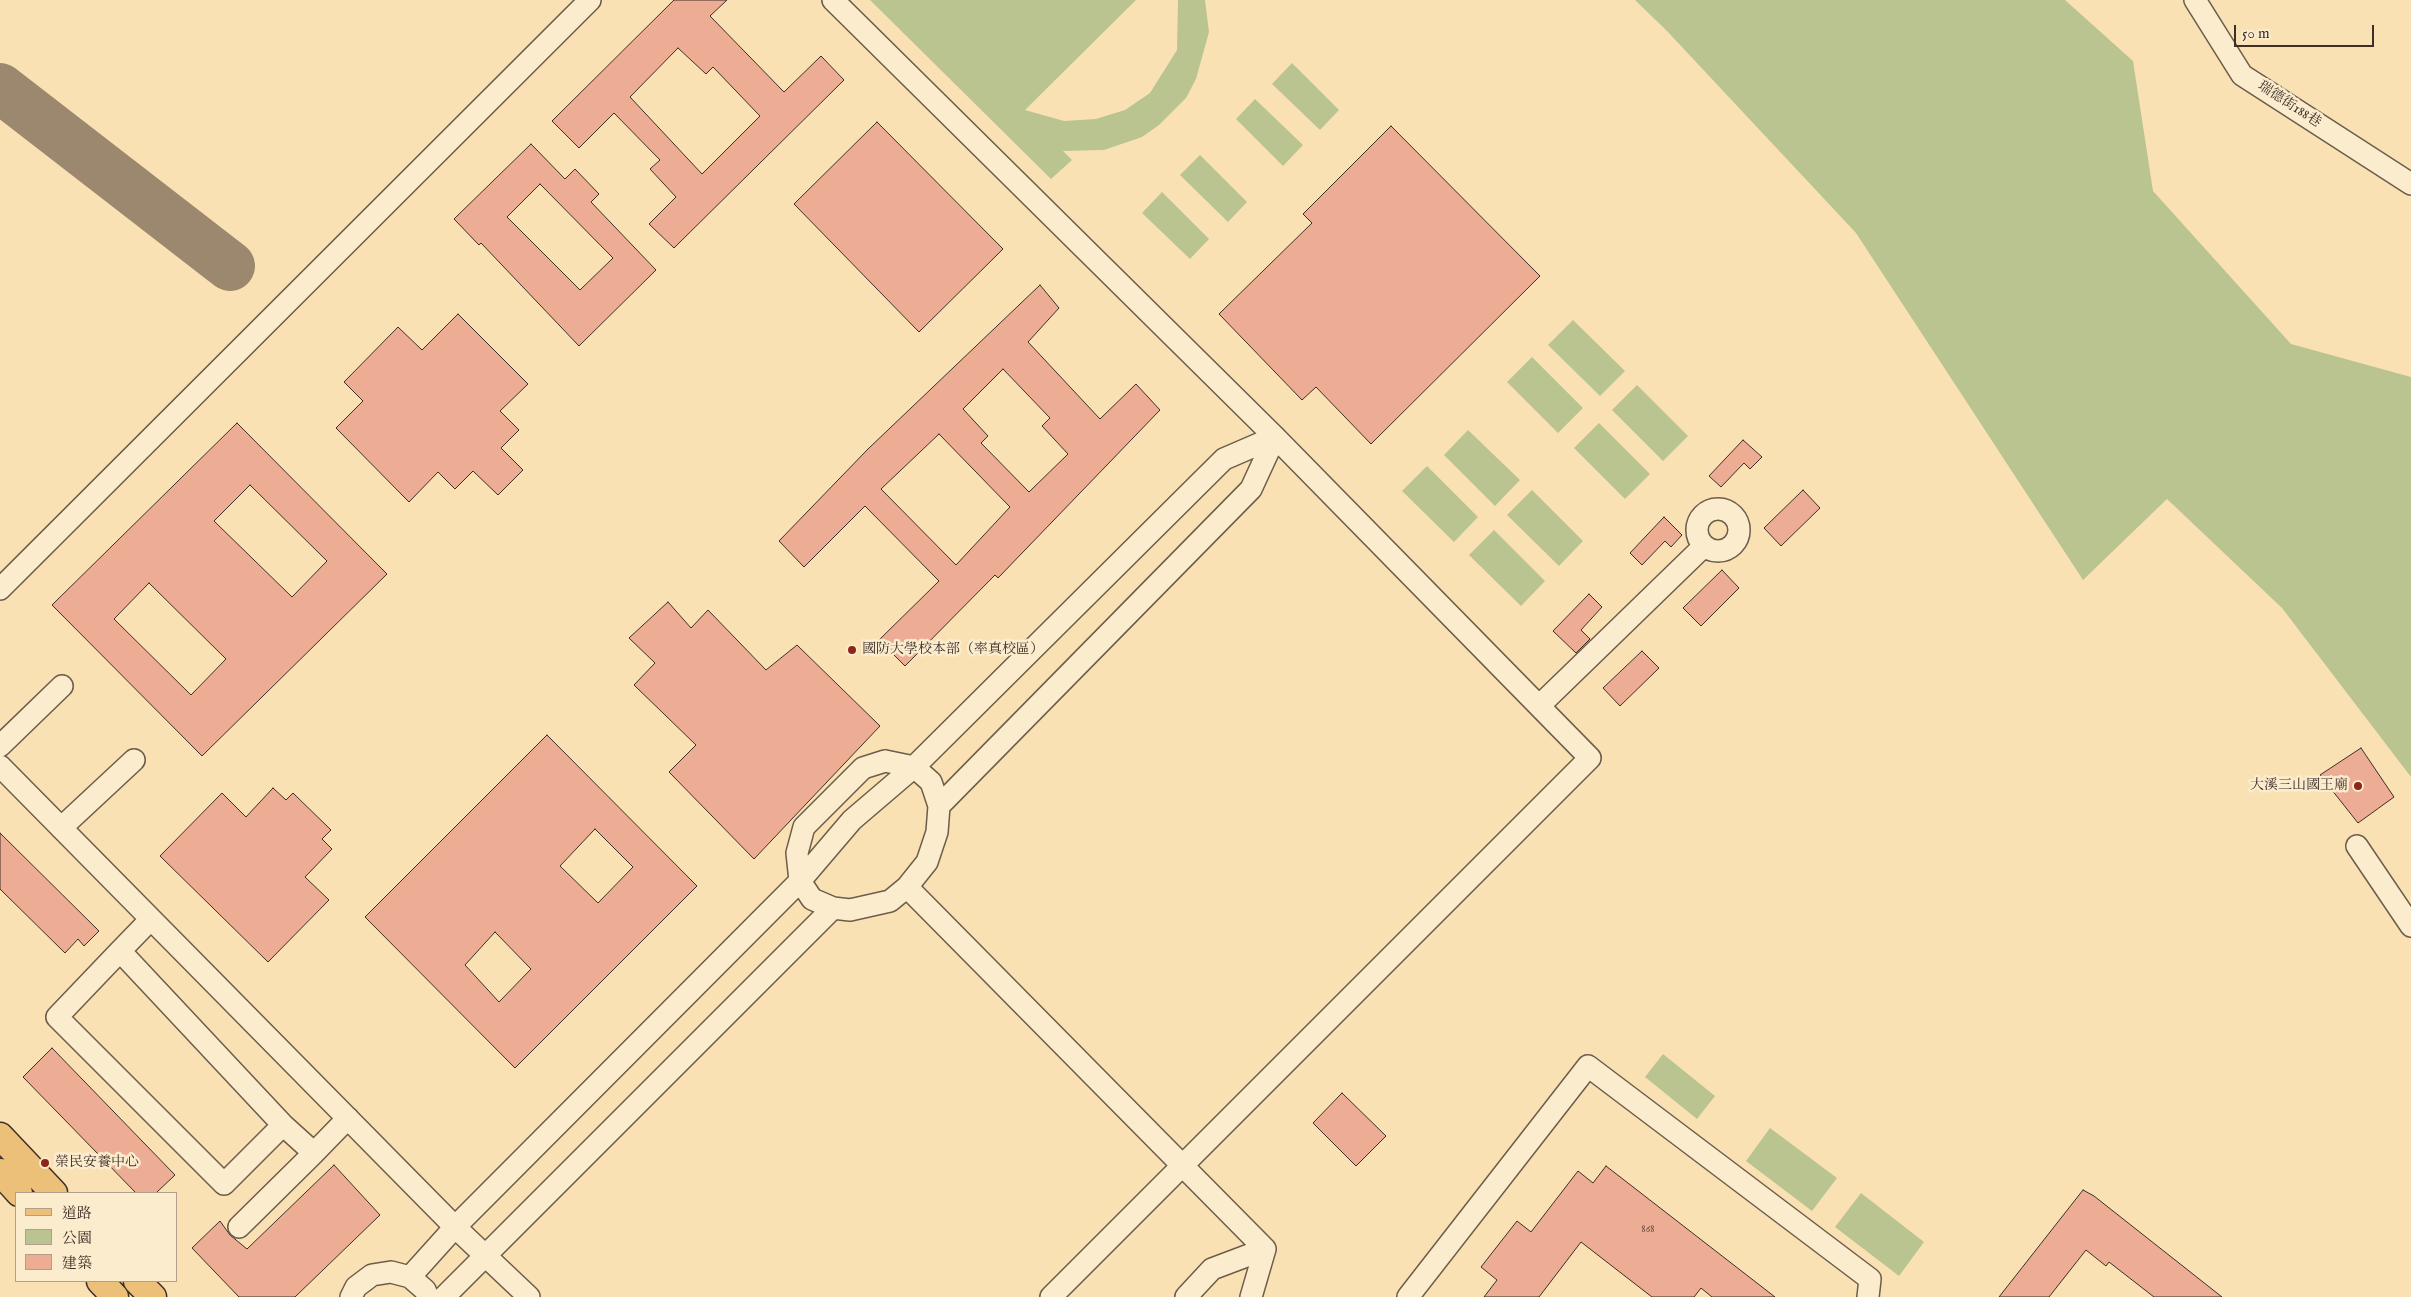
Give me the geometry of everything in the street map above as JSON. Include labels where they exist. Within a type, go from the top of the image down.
[{"type":"main road","points":[[0,1136],[53,1192]]},
{"type":"main road","points":[[0,1172],[19,1192]]},
{"type":"main road","points":[[101,1282],[116,1297]]},
{"type":"main road","points":[[138,1282],[153,1297]]},
{"type":"lane","points":[[0,589],[590,0]]},
{"type":"lane","points":[[834,0],[1275,437],[1590,758],[1051,1297]]},
{"type":"lane","name":"瑞德街188巷","points":[[2195,0],[2242,75],[2411,184]]},
{"type":"lane","points":[[410,1277],[455,1227],[800,881],[852,820],[914,767],[1224,458],[1275,437]]},
{"type":"lane","points":[[939,806],[1251,489],[1275,437]]},
{"type":"lane","points":[[1539,706],[1704,546]]},
{"type":"lane","points":[[0,746],[62,686]]},
{"type":"lane","points":[[61,828],[134,760]]},
{"type":"lane","points":[[885,761],[914,767],[931,782],[939,806],[937,832],[927,862],[907,887],[890,901],[850,910],[833,908],[812,899],[800,881],[797,853],[804,827],[864,768],[885,761]]},
{"type":"lane","points":[[0,766],[455,1227],[529,1297]]},
{"type":"lane","points":[[2357,846],[2411,926]]},
{"type":"lane","points":[[907,887],[1265,1249]]},
{"type":"lane","points":[[444,1297],[833,908]]},
{"type":"lane","points":[[151,919],[57,1017],[224,1184],[283,1126]]},
{"type":"lane","points":[[120,951],[283,1126],[314,1153]]},
{"type":"lane","points":[[1408,1297],[1588,1066],[1870,1279],[1868,1297]]},
{"type":"lane","points":[[239,1227],[348,1118]]},
{"type":"lane","points":[[1186,1297],[1212,1270],[1265,1249]]},
{"type":"lane","points":[[1251,1297],[1265,1249]]},
{"type":"lane","points":[[350,1297],[356,1287],[372,1275],[391,1272],[410,1277],[425,1290],[428,1297]]},
{"type":"green space","points":[[870,0],[1136,0],[1025,110],[1064,121],[1096,119],[1125,110],[1150,93],[1177,50],[1178,0],[1205,0],[1209,32],[1196,79],[1186,98],[1159,125],[1142,137],[1104,150],[1063,151],[1072,160],[1051,179]]},
{"type":"green space","points":[[1635,0],[2065,0],[2133,61],[2153,191],[2291,344],[2411,377],[2411,777],[2282,608],[2167,499],[2083,580],[1856,233],[1667,31]]},
{"type":"green space","points":[[1292,63],[1339,110],[1320,130],[1272,84]]},
{"type":"green space","points":[[1255,99],[1303,145],[1283,166],[1236,119]]},
{"type":"green space","points":[[1200,155],[1247,202],[1228,222],[1180,175]]},
{"type":"green space","points":[[1162,192],[1209,239],[1190,259],[1142,213]]},
{"type":"green space","points":[[1573,320],[1625,371],[1600,396],[1548,345]]},
{"type":"green space","points":[[1532,357],[1583,408],[1558,433],[1507,382]]},
{"type":"green space","points":[[1637,385],[1688,436],[1663,461],[1612,410]]},
{"type":"green space","points":[[1599,423],[1650,474],[1625,499],[1574,448]]},
{"type":"green space","points":[[1468,430],[1520,480],[1495,506],[1444,455]]},
{"type":"green space","points":[[1427,466],[1478,517],[1454,542],[1402,491]]},
{"type":"green space","points":[[1532,490],[1583,541],[1559,566],[1507,515]]},
{"type":"green space","points":[[1494,530],[1545,581],[1521,606],[1469,555]]},
{"type":"green space","points":[[1663,1054],[1715,1096],[1697,1119],[1645,1077]]},
{"type":"green space","points":[[1770,1128],[1837,1178],[1812,1211],[1746,1161]]},
{"type":"green space","points":[[1861,1193],[1924,1242],[1899,1276],[1835,1227]]},
{"type":"building","points":[[674,0],[727,0],[710,16],[784,92],[821,56],[844,80],[674,248],[649,224],[676,197],[650,169],[660,160],[614,113],[579,148],[552,121]],"holes":[[[678,48],[706,74],[713,67],[760,116],[702,174],[630,97]]]},
{"type":"building","points":[[877,122],[1003,249],[919,332],[794,204]]},
{"type":"building","points":[[1391,126],[1540,276],[1371,444],[1316,387],[1302,400],[1219,314],[1312,223],[1303,214]]},
{"type":"building","points":[[531,144],[565,179],[575,169],[599,194],[591,202],[656,270],[579,346],[481,243],[479,245],[454,219]],"holes":[[[540,184],[613,258],[580,290],[507,217]]]},
{"type":"building","points":[[1040,285],[1059,308],[1028,342],[1100,419],[1136,384],[1160,410],[998,578],[995,575],[905,666],[879,640],[939,581],[865,506],[804,567],[779,541],[868,449]],"holes":[[[1003,369],[1050,418],[1042,426],[1068,454],[1029,492],[981,443],[988,436],[963,409]],[[939,434],[1010,507],[956,565],[881,489]]]},
{"type":"building","points":[[458,314],[528,384],[500,411],[519,430],[501,448],[523,470],[498,495],[473,471],[455,489],[438,472],[409,502],[336,428],[363,401],[344,382],[398,327],[422,350]]},
{"type":"building","points":[[237,423],[387,574],[202,756],[52,605]],"holes":[[[250,485],[327,561],[292,597],[214,521]],[[149,583],[226,659],[191,695],[114,619]]]},
{"type":"building","points":[[1743,440],[1762,457],[1750,469],[1744,463],[1721,487],[1709,476]]},
{"type":"building","points":[[1803,490],[1820,508],[1781,546],[1764,528]]},
{"type":"building","points":[[1664,517],[1682,535],[1671,547],[1665,541],[1642,565],[1630,553]]},
{"type":"building","points":[[1722,570],[1739,588],[1701,626],[1683,608]]},
{"type":"building","points":[[1589,594],[1602,607],[1581,630],[1590,639],[1576,653],[1553,631]]},
{"type":"building","points":[[668,602],[691,628],[708,610],[766,670],[797,645],[880,726],[754,859],[669,772],[696,745],[634,685],[655,663],[629,638]]},
{"type":"building","points":[[1642,651],[1659,668],[1620,706],[1603,688]]},
{"type":"building","points":[[547,735],[697,886],[515,1068],[365,917]],"holes":[[[595,829],[633,867],[598,903],[560,866]],[[495,932],[531,969],[499,1002],[465,965]]]},
{"type":"building","name":"大溪三山國王廟","points":[[2361,748],[2394,797],[2358,823],[2320,775]]},
{"type":"building","points":[[273,788],[286,800],[293,793],[331,830],[322,839],[332,849],[305,877],[329,900],[268,962],[160,856],[222,793],[246,817]]},
{"type":"building","points":[[0,833],[99,931],[84,946],[78,939],[65,953],[0,889]]},
{"type":"building","points":[[52,1048],[175,1175],[157,1192],[135,1192],[23,1077]]},
{"type":"building","points":[[1342,1093],[1386,1136],[1356,1166],[1313,1123]]},
{"type":"building","points":[[334,1165],[380,1215],[295,1297],[239,1297],[192,1248],[220,1221],[230,1235],[247,1249]]},
{"type":"building","points":[[1606,1166],[1775,1297],[1712,1297],[1701,1288],[1694,1297],[1652,1297],[1581,1242],[1539,1297],[1484,1297],[1497,1280],[1481,1267],[1517,1221],[1531,1232],[1578,1171],[1593,1183]]},
{"type":"building","points":[[2083,1190],[2094,1196],[2222,1297],[2154,1297],[2109,1262],[2106,1266],[2086,1250],[2049,1297],[1999,1297]]},
{"type":"taxiway","points":[[0,88],[230,266]]},
{"type":"place","name":"國防大學校本部（率真校區）","points":[[852,650]]},
{"type":"place","name":"大溪三山國王廟","points":[[2358,786]]},
{"type":"place","name":"榮民安養中心","points":[[45,1163]]}]
